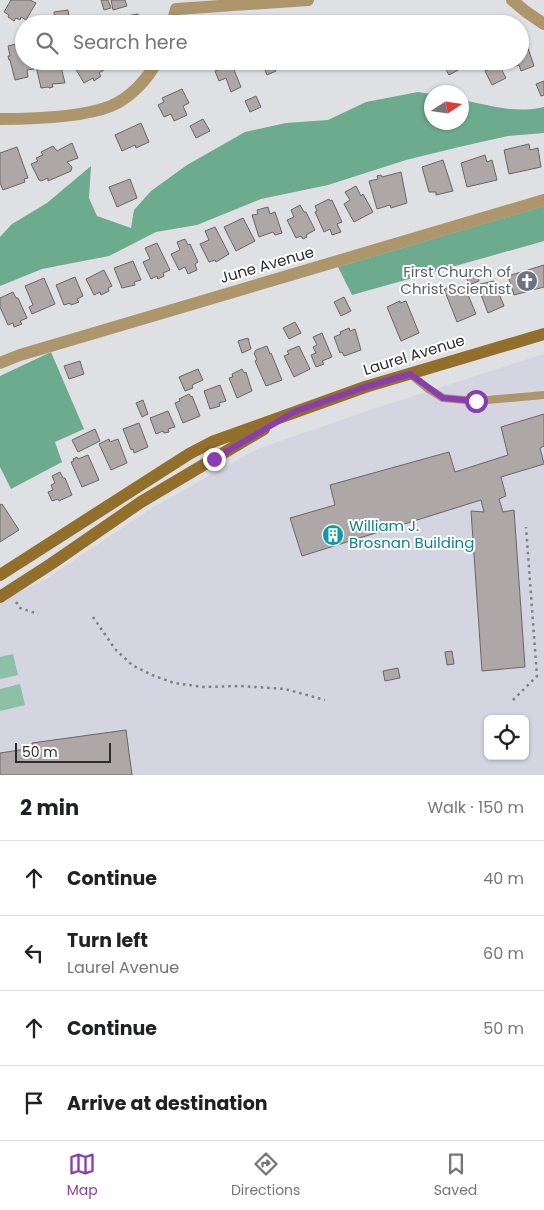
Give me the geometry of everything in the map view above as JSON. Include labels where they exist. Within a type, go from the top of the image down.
[{"type":"main road","name":"Laurel Avenue","points":[[294,412],[365,387],[544,334]]},
{"type":"main road","points":[[0,575],[189,454],[212,442],[294,412]]},
{"type":"main road","points":[[0,596],[52,564],[141,502],[294,412]]},
{"type":"street","points":[[175,5],[308,0]]},
{"type":"street","points":[[512,0],[544,24]]},
{"type":"street","points":[[0,119],[85,114],[112,106],[133,91],[153,70]]},
{"type":"street","name":"June Avenue","points":[[0,363],[142,317],[544,200]]},
{"type":"lane","points":[[410,374],[443,398],[476,401],[544,395]]},
{"type":"path","points":[[513,700],[537,676],[526,527]]},
{"type":"path","points":[[14,598],[20,608],[38,614]]},
{"type":"path","points":[[93,618],[115,649],[132,665],[159,678],[174,683],[204,687],[241,686],[285,690],[326,700]]},
{"type":"shaded area","points":[[544,354],[544,775],[0,775],[0,601],[46,579],[152,508],[257,449],[370,410]]},
{"type":"green space","points":[[418,92],[424,93],[424,130],[469,130],[469,101],[522,110],[544,107],[544,133],[508,136],[459,147],[406,160],[328,185],[261,199],[197,225],[156,232],[109,256],[42,269],[0,286],[0,237],[12,224],[47,203],[91,166],[89,198],[97,216],[131,228],[134,210],[151,191],[187,165],[245,132],[286,123],[328,120],[366,102]]},
{"type":"green space","points":[[544,206],[544,241],[352,295],[338,267]]},
{"type":"green space","points":[[51,352],[84,429],[55,442],[62,462],[11,489],[0,467],[0,376]]},
{"type":"green space","points":[[13,654],[18,675],[0,679],[0,657]]},
{"type":"green space","points":[[20,684],[25,705],[0,711],[0,689]]},
{"type":"building","points":[[11,0],[30,0],[36,3],[29,15],[15,15],[14,21],[4,12]]},
{"type":"building","points":[[101,0],[108,0],[111,8],[104,10]]},
{"type":"building","points":[[111,0],[125,0],[127,6],[113,10]]},
{"type":"building","points":[[68,10],[69,15],[54,15],[54,12]]},
{"type":"building","points":[[15,44],[15,70],[27,70],[28,77],[15,80],[8,56],[10,56],[8,46]]},
{"type":"building","points":[[529,51],[534,66],[529,68]]},
{"type":"building","points":[[37,70],[62,70],[65,83],[52,84],[53,87],[41,88]]},
{"type":"building","points":[[76,70],[104,70],[99,73],[101,76],[94,81],[93,78],[84,83]]},
{"type":"building","points":[[234,70],[241,87],[231,92],[226,78],[219,81],[215,71]]},
{"type":"building","points":[[265,70],[276,70],[276,71],[267,75]]},
{"type":"building","points":[[446,70],[458,70],[449,75]]},
{"type":"building","points":[[502,70],[506,78],[492,85],[485,71]]},
{"type":"building","points":[[544,81],[544,95],[541,96],[536,84]]},
{"type":"building","points":[[182,89],[189,103],[183,106],[187,115],[174,121],[171,114],[164,117],[158,105],[164,102],[162,98]]},
{"type":"building","points":[[256,96],[261,107],[250,112],[245,101]]},
{"type":"building","points":[[203,119],[210,131],[196,138],[190,126]]},
{"type":"building","points":[[141,123],[149,142],[136,148],[135,145],[122,151],[115,135]]},
{"type":"building","points":[[72,143],[78,158],[67,162],[72,167],[71,171],[48,181],[48,178],[39,180],[31,164],[38,161],[36,158],[43,155],[41,152],[53,146],[57,151]]},
{"type":"building","points":[[529,144],[530,150],[538,148],[541,167],[509,174],[504,150]]},
{"type":"building","points":[[17,147],[28,178],[24,179],[25,182],[3,190],[0,183],[0,153]]},
{"type":"building","points":[[485,155],[487,162],[492,160],[497,180],[467,187],[461,163]]},
{"type":"building","points":[[443,160],[453,191],[436,195],[436,192],[429,192],[422,167]]},
{"type":"building","points":[[401,172],[407,203],[391,208],[390,205],[377,209],[369,181],[378,179],[377,176],[381,175],[382,177]]},
{"type":"building","points":[[130,179],[137,198],[117,207],[109,187]]},
{"type":"building","points":[[356,186],[373,212],[354,222],[344,204],[350,200],[345,192]]},
{"type":"building","points":[[329,199],[330,201],[332,200],[342,222],[337,224],[341,232],[332,235],[330,229],[324,232],[315,212],[317,211],[315,206]]},
{"type":"building","points":[[300,205],[304,212],[306,212],[315,230],[303,239],[301,236],[296,238],[287,220],[294,217],[291,210]]},
{"type":"building","points":[[268,207],[270,214],[275,212],[282,233],[275,235],[273,232],[259,237],[252,215],[258,214],[257,210]]},
{"type":"building","points":[[243,218],[255,241],[236,251],[224,227]]},
{"type":"building","points":[[215,227],[229,254],[216,262],[215,260],[209,262],[200,244],[209,240],[205,231]]},
{"type":"building","points":[[185,239],[188,245],[190,244],[198,262],[195,264],[197,270],[188,274],[185,267],[179,270],[171,254],[180,250],[177,242]]},
{"type":"building","points":[[157,243],[170,270],[163,273],[164,276],[158,279],[157,276],[151,279],[143,262],[150,259],[145,248]]},
{"type":"building","points":[[133,261],[141,280],[134,282],[135,285],[122,288],[114,268]]},
{"type":"building","name":"First Church of Christ Scientist","points":[[544,265],[544,287],[514,295],[508,276]]},
{"type":"building","points":[[475,269],[479,281],[469,285],[465,273]]},
{"type":"building","points":[[104,270],[112,286],[108,288],[109,291],[101,295],[100,292],[94,295],[86,279]]},
{"type":"building","points":[[75,277],[83,296],[77,299],[79,302],[64,305],[56,285]]},
{"type":"building","points":[[44,278],[55,304],[32,314],[29,307],[33,305],[25,286]]},
{"type":"building","points":[[494,281],[504,306],[488,313],[478,287],[480,284]]},
{"type":"building","points":[[454,285],[455,289],[464,285],[476,314],[457,322],[444,289]]},
{"type":"building","points":[[13,292],[16,298],[18,298],[27,318],[20,321],[22,324],[14,327],[13,323],[8,325],[0,307],[0,298]]},
{"type":"building","points":[[344,297],[351,311],[341,316],[334,302]]},
{"type":"building","points":[[400,301],[400,303],[406,301],[419,333],[401,341],[387,307]]},
{"type":"building","points":[[295,322],[301,333],[289,339],[283,328]]},
{"type":"building","points":[[349,328],[350,331],[355,329],[361,350],[344,356],[342,352],[340,353],[334,337]]},
{"type":"building","points":[[322,333],[332,357],[322,361],[324,364],[316,367],[311,355],[316,353],[313,347],[317,345],[313,337]]},
{"type":"building","points":[[248,338],[251,349],[242,353],[238,341]]},
{"type":"building","points":[[267,346],[282,380],[266,386],[255,361],[257,360],[254,353],[256,350]]},
{"type":"building","points":[[299,346],[310,369],[294,377],[284,356],[289,354],[287,351]]},
{"type":"building","points":[[80,361],[84,374],[69,379],[64,366]]},
{"type":"building","points":[[198,369],[203,380],[192,385],[193,388],[185,391],[179,377]]},
{"type":"building","points":[[242,369],[244,373],[246,372],[252,391],[237,398],[229,378],[233,377],[232,374]]},
{"type":"building","points":[[220,385],[226,401],[219,403],[220,406],[210,409],[204,391]]},
{"type":"building","points":[[189,394],[192,396],[200,416],[183,423],[175,403]]},
{"type":"building","points":[[143,400],[148,414],[142,417],[136,403]]},
{"type":"building","points":[[168,411],[175,427],[168,429],[169,432],[164,433],[163,431],[156,434],[150,418]]},
{"type":"building","name":"William J. Brosnan Building","points":[[544,414],[544,446],[540,448],[544,464],[501,477],[506,496],[499,499],[503,512],[514,510],[525,667],[482,671],[471,511],[484,512],[481,500],[302,556],[290,518],[335,505],[330,485],[449,452],[455,472],[508,455],[501,427]]},
{"type":"building","points":[[139,423],[148,447],[134,453],[123,429]]},
{"type":"building","points":[[95,429],[100,441],[78,452],[72,440]]},
{"type":"building","points":[[109,439],[110,442],[118,439],[127,463],[111,470],[99,444]]},
{"type":"building","points":[[88,455],[99,480],[82,487],[71,462],[77,457],[78,459]]},
{"type":"building","points":[[60,472],[63,478],[65,478],[72,495],[59,501],[58,499],[52,501],[48,492],[53,490],[51,485],[55,483],[52,476]]},
{"type":"building","points":[[2,504],[19,530],[0,542],[0,505]]},
{"type":"building","points":[[452,651],[454,664],[447,665],[445,652]]},
{"type":"building","points":[[398,668],[400,678],[385,681],[383,671]]},
{"type":"building","points":[[126,730],[132,775],[0,775],[0,753],[33,748],[32,743]]},
{"type":"place","name":"First Church of Christ Scientist","points":[[527,281]]},
{"type":"place","name":"William J. Brosnan Building","points":[[333,535]]},
{"type":"route","points":[[214,459],[294,412],[365,387],[410,374],[443,398],[476,401]]}]
